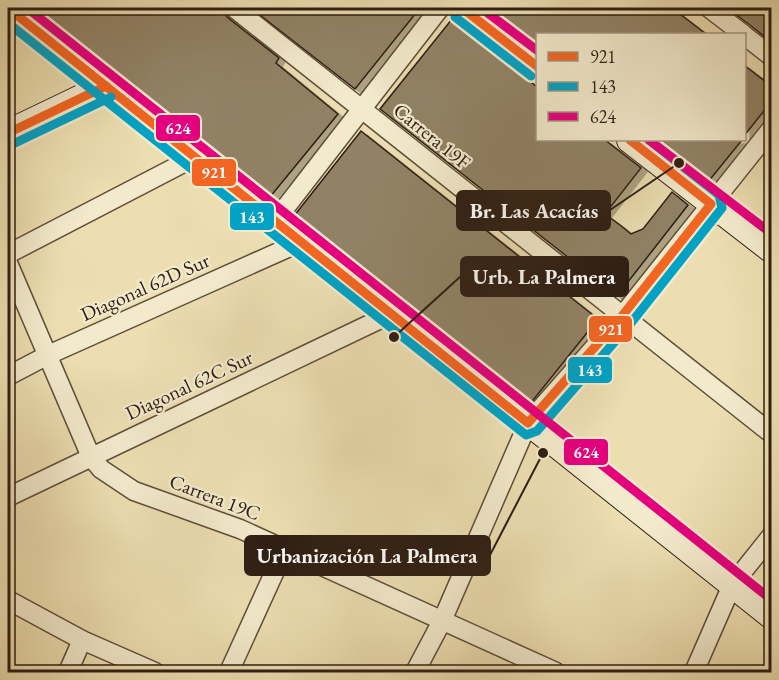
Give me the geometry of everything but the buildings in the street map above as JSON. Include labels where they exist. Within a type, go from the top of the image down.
[{"type":"street","name":"Carrera 19F","points":[[234,8],[771,434]]},
{"type":"street","points":[[275,221],[440,8]]},
{"type":"street","points":[[462,8],[536,66]]},
{"type":"street","points":[[709,8],[741,33]]},
{"type":"street","points":[[13,9],[195,158],[771,616]]},
{"type":"street","points":[[746,37],[771,57]]},
{"type":"street","points":[[8,133],[106,86]]},
{"type":"street","points":[[415,672],[442,621],[528,423],[622,316],[771,128]]},
{"type":"street","points":[[631,141],[771,250]]},
{"type":"street","points":[[8,254],[195,158]]},
{"type":"street","name":"Diagonal 62D Sur","points":[[8,376],[48,355],[301,242]]},
{"type":"street","name":"Carrera 19C","points":[[8,262],[91,457],[101,469],[134,491],[194,510],[285,549],[556,672]]},
{"type":"street","name":"Diagonal 62C Sur","points":[[8,497],[391,314]]},
{"type":"street","points":[[694,672],[732,585],[771,535]]},
{"type":"street","points":[[230,672],[285,549]]},
{"type":"street","points":[[8,600],[82,640],[155,672]]},
{"type":"street","points":[[68,672],[82,640]]},
{"type":"transit line","name":"921","points":[[8,8],[528,423],[622,316],[711,204],[631,141]]},
{"type":"transit line","name":"624","points":[[27,8],[772,600]]},
{"type":"transit line","name":"921","points":[[462,8],[536,65]]},
{"type":"transit line","name":"624","points":[[481,8],[536,49]]},
{"type":"transit line","name":"143","points":[[455,17],[531,76]]},
{"type":"transit line","name":"143","points":[[8,23],[526,435],[537,431],[631,323],[722,208],[719,195],[650,141]]},
{"type":"transit line","name":"921","points":[[8,133],[106,86]]},
{"type":"transit line","name":"143","points":[[13,144],[111,97]]},
{"type":"transit line","name":"624","points":[[650,141],[772,234]]},
{"type":"place","name":"Br. Las Acacías","points":[[679,163]]},
{"type":"place","name":"Urb. La Palmera","points":[[394,337]]},
{"type":"place","name":"Urbanización La Palmera","points":[[543,453]]}]
